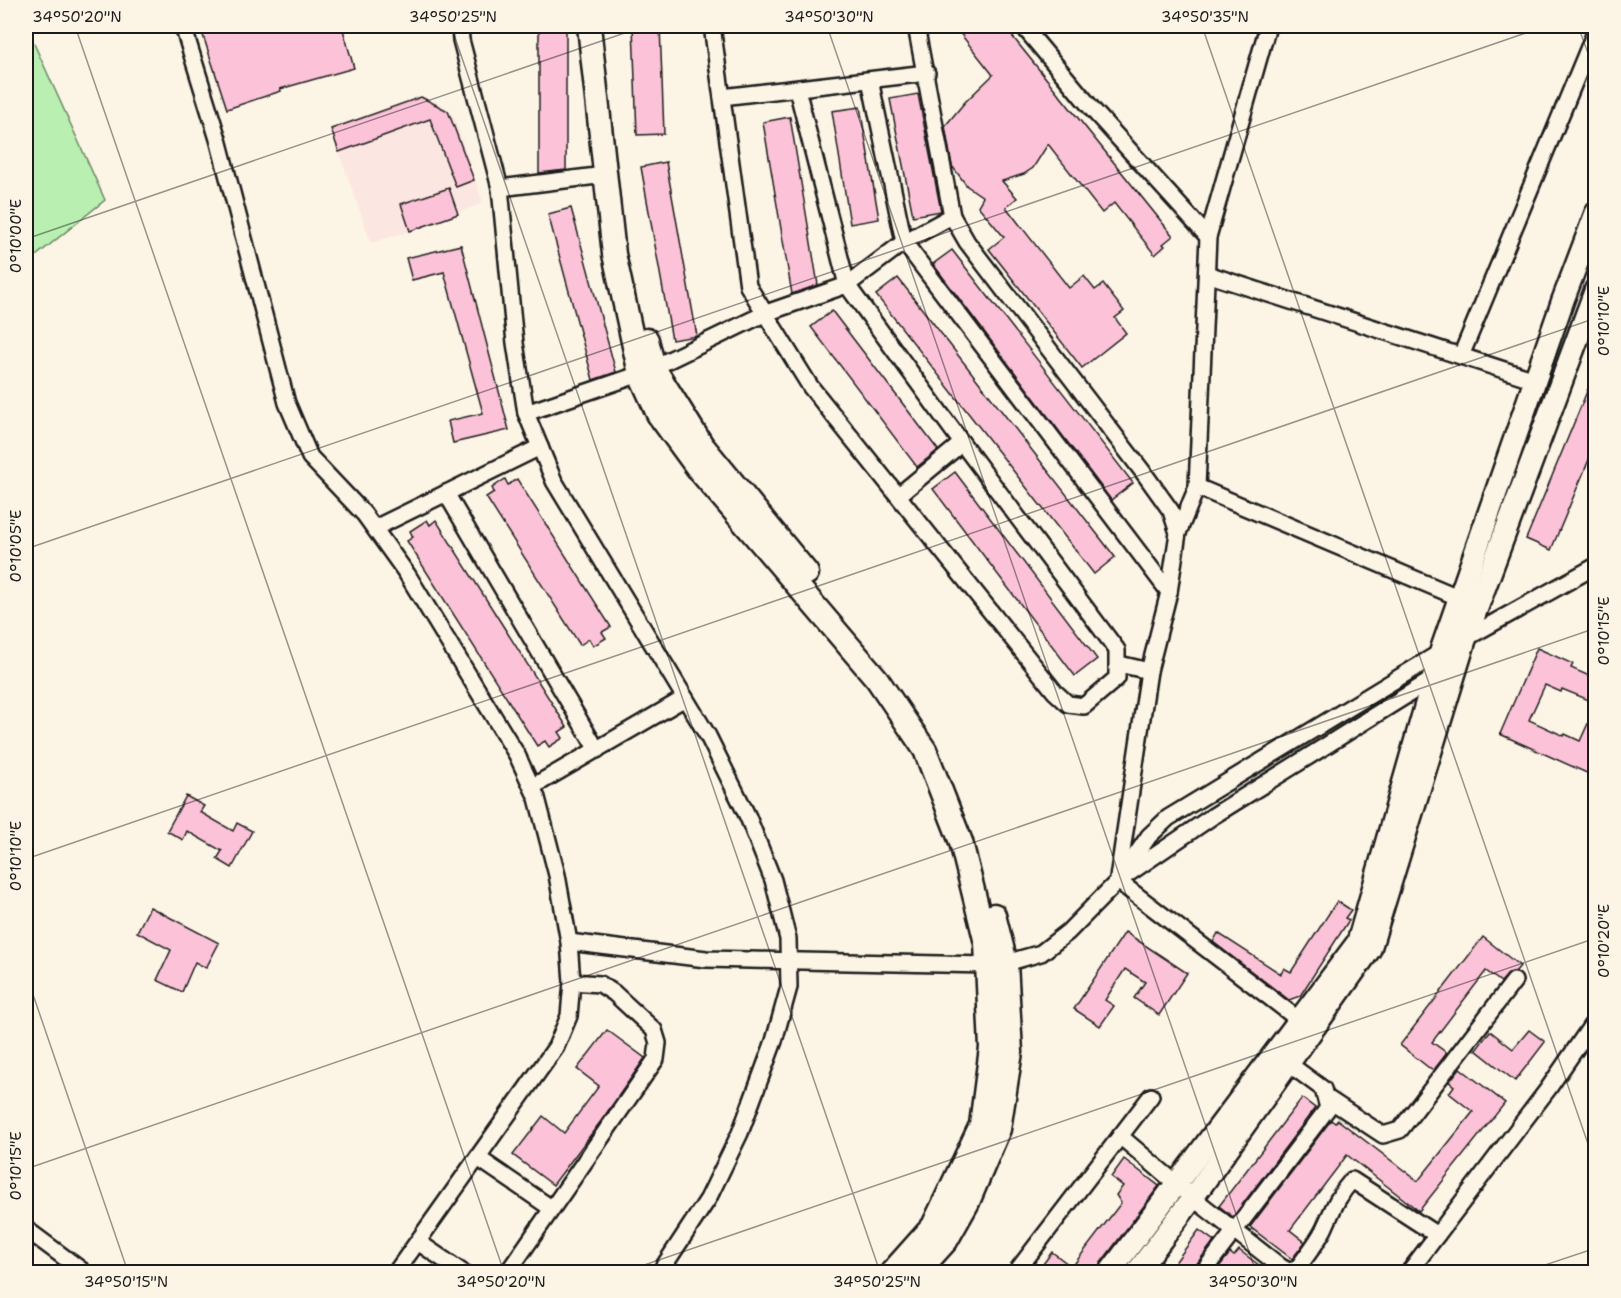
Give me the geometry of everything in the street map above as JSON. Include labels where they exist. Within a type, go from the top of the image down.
[{"type":"main road","points":[[589,26],[614,254],[647,371],[702,445],[890,674],[939,746],[975,836],[1011,1052],[999,1129],[968,1202],[946,1241],[918,1272]]},
{"type":"main road","points":[[603,26],[614,169],[638,302],[647,371]]},
{"type":"main road","points":[[1110,1272],[1358,942],[1441,652],[1535,380],[1596,213]]},
{"type":"main road","points":[[1137,1272],[1193,1198],[1370,949],[1465,640],[1596,289]]},
{"type":"main road","points":[[892,1272],[933,1226],[981,1125],[991,1048],[996,964]]},
{"type":"street","points":[[183,26],[218,139],[287,403],[300,435],[310,457],[352,500],[407,574],[511,745],[537,798],[557,875],[569,942],[573,982],[569,1016],[556,1047],[396,1272]]},
{"type":"street","points":[[460,26],[461,40],[500,188],[515,343],[526,413],[554,481],[708,736],[748,818],[773,880],[788,939],[789,987],[774,1041],[740,1132],[708,1199],[660,1272]]},
{"type":"street","points":[[712,26],[748,286],[810,386],[1055,692],[1068,704],[1084,706],[1118,678],[1117,650],[847,285],[797,89]]},
{"type":"street","points":[[916,26],[927,73],[952,216],[967,242],[1146,476],[1171,512],[1178,533]]},
{"type":"street","points":[[1023,26],[1093,110],[1208,237]]},
{"type":"street","points":[[1118,881],[1149,671],[1169,592],[1178,533],[1197,488],[1208,237],[1268,26]]},
{"type":"street","points":[[1461,356],[1596,30]]},
{"type":"street","points":[[722,97],[927,73]]},
{"type":"street","points":[[870,80],[904,242],[1169,592]]},
{"type":"street","points":[[500,188],[605,176]]},
{"type":"street","points":[[526,413],[647,371],[766,313],[847,285],[904,242],[952,216]]},
{"type":"street","points":[[1208,274],[1535,380]]},
{"type":"street","points":[[899,495],[962,443]]},
{"type":"street","points":[[375,528],[540,447]]},
{"type":"street","points":[[1197,488],[1460,598]]},
{"type":"street","points":[[446,493],[597,750]]},
{"type":"street","points":[[569,942],[706,959],[789,962],[996,964],[1041,953],[1068,932],[1118,881],[1149,836],[1168,818],[1441,652],[1596,566]]},
{"type":"street","points":[[1118,881],[1213,816],[1433,680],[1465,640]]},
{"type":"street","points":[[1119,664],[1149,671]]},
{"type":"street","points":[[532,787],[685,698]]},
{"type":"street","points":[[1118,881],[1299,1020]]},
{"type":"street","points":[[1327,1098],[1383,1135],[1400,1130],[1514,981]]},
{"type":"street","points":[[508,1272],[656,1059],[658,1043],[654,1030],[614,993],[600,984],[573,982]]},
{"type":"street","points":[[1408,1272],[1548,1089],[1596,1019]]},
{"type":"street","points":[[1203,1272],[1328,1108],[1323,1089],[1289,1064]]},
{"type":"street","points":[[1016,1272],[1151,1096]]},
{"type":"street","points":[[1120,1136],[1193,1198],[1288,1271],[1297,1269],[1324,1229],[1341,1192],[1352,1180],[1437,1235]]},
{"type":"street","points":[[478,1158],[551,1208]]},
{"type":"street","points":[[26,1230],[84,1272]]},
{"type":"street","points":[[418,1242],[462,1272]]},
{"type":"shaded area","points":[[428,98],[446,107],[454,117],[483,203],[410,231],[371,243],[331,129],[416,99]]},
{"type":"green space","points":[[26,26],[105,200],[26,264]]},
{"type":"building","points":[[200,26],[342,26],[354,68],[280,89],[281,91],[227,109]]},
{"type":"building","points":[[539,26],[566,26],[566,170],[539,173]]},
{"type":"building","points":[[633,26],[660,26],[664,134],[637,135]]},
{"type":"building","points":[[967,26],[1004,26],[1173,236],[1155,255],[1114,203],[1102,213],[1048,144],[1033,168],[1024,174],[1002,181],[1017,198],[1006,207],[1069,288],[1084,276],[1095,290],[1103,284],[1124,311],[1115,318],[1126,333],[1082,368],[989,249],[1004,237],[978,206],[983,197],[967,186],[952,166],[945,126],[965,102],[993,75],[959,32]]},
{"type":"building","points":[[918,94],[941,211],[913,216],[890,99]]},
{"type":"building","points":[[421,97],[448,111],[474,180],[456,187],[430,119],[339,152],[331,129]]},
{"type":"building","points":[[860,107],[879,219],[850,224],[832,111]]},
{"type":"building","points":[[790,117],[818,285],[792,294],[763,122]]},
{"type":"building","points":[[666,162],[697,336],[672,340],[641,167]]},
{"type":"building","points":[[449,188],[458,214],[410,231],[401,204]]},
{"type":"building","points":[[571,208],[616,372],[593,380],[548,214]]},
{"type":"building","points":[[461,245],[509,430],[453,443],[448,421],[483,413],[444,272],[412,280],[406,258]]},
{"type":"building","points":[[952,250],[1133,483],[1111,500],[933,264]]},
{"type":"building","points":[[898,278],[1115,557],[1094,574],[876,295]]},
{"type":"building","points":[[832,311],[938,450],[917,467],[811,327]]},
{"type":"building","points":[[1595,372],[1596,443],[1551,550],[1526,539]]},
{"type":"building","points":[[955,472],[1097,659],[1075,676],[933,489]]},
{"type":"building","points":[[505,479],[508,485],[517,479],[611,627],[602,632],[606,638],[593,646],[589,639],[580,645],[486,497],[494,492],[492,488]]},
{"type":"building","points":[[427,520],[430,525],[436,520],[567,727],[559,732],[563,738],[549,747],[545,741],[537,746],[407,541],[413,537],[410,531]]},
{"type":"building","points":[[1537,648],[1573,664],[1571,668],[1596,679],[1596,703],[1562,689],[1561,692],[1545,685],[1529,720],[1580,741],[1596,706],[1596,759],[1589,774],[1500,734]]},
{"type":"building","points":[[186,796],[204,806],[200,812],[233,831],[237,823],[252,831],[232,868],[217,859],[222,851],[187,831],[183,840],[167,831]]},
{"type":"building","points":[[1337,901],[1351,910],[1345,918],[1349,920],[1300,996],[1289,1000],[1213,942],[1218,933],[1281,974],[1284,968],[1291,972]]},
{"type":"building","points":[[150,907],[219,943],[206,968],[195,962],[182,992],[157,980],[171,950],[137,932]]},
{"type":"building","points":[[1125,932],[1187,973],[1159,1015],[1134,998],[1145,982],[1125,969],[1105,1000],[1114,1006],[1100,1026],[1074,1009]]},
{"type":"building","points":[[1483,937],[1520,966],[1501,982],[1486,971],[1432,1042],[1447,1053],[1433,1071],[1400,1045]]},
{"type":"building","points":[[607,1030],[645,1058],[553,1185],[513,1155],[543,1116],[564,1133],[599,1086],[577,1069]]},
{"type":"building","points":[[1529,1030],[1545,1042],[1515,1081],[1476,1050],[1490,1031],[1513,1049]]},
{"type":"building","points":[[1460,1068],[1505,1103],[1419,1211],[1347,1155],[1290,1230],[1305,1242],[1292,1259],[1250,1227],[1331,1120],[1335,1123],[1338,1120],[1418,1181],[1473,1112],[1449,1093],[1454,1086],[1449,1082]]},
{"type":"building","points":[[1302,1098],[1315,1108],[1233,1217],[1219,1206]]},
{"type":"building","points":[[1124,1159],[1159,1186],[1100,1264],[1098,1272],[1037,1272],[1052,1252],[1072,1267],[1121,1203],[1116,1195],[1123,1186],[1111,1177]]},
{"type":"building","points":[[1199,1230],[1214,1241],[1193,1272],[1168,1272]]},
{"type":"building","points":[[1239,1250],[1268,1272],[1215,1272],[1230,1253],[1234,1256]]}]
